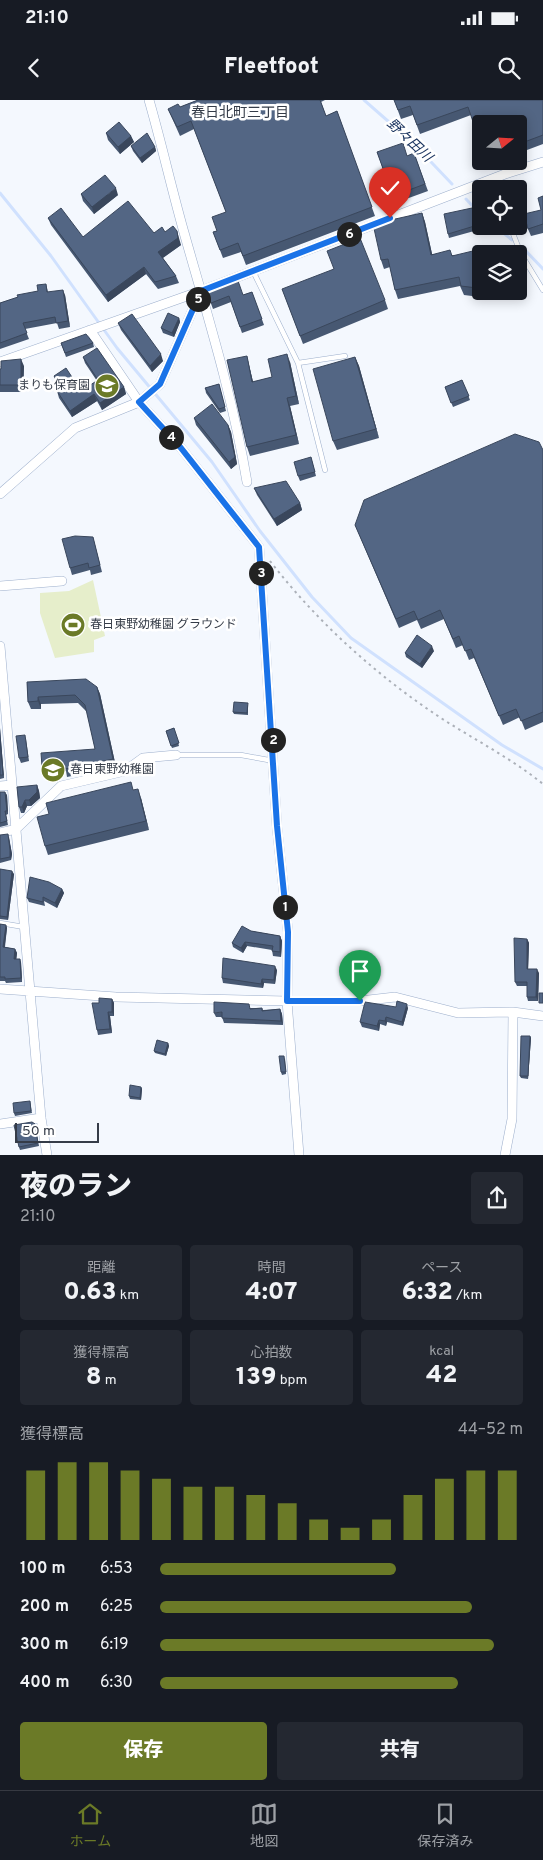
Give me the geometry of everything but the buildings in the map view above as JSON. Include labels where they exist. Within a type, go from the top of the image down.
[{"type":"street","points":[[149,100],[225,376],[247,482]]},
{"type":"street","points":[[0,362],[201,291],[494,178],[543,162]]},
{"type":"street","points":[[0,494],[75,428],[142,400],[158,386],[201,291]]},
{"type":"street","points":[[92,330],[142,400],[259,547],[277,826],[288,932],[287,1001],[299,1155]]},
{"type":"street","points":[[0,586],[62,581]]},
{"type":"street","points":[[0,646],[4,735],[12,785],[41,1118],[47,1155]]},
{"type":"street","points":[[0,833],[16,829],[61,786],[125,771],[143,758],[176,755]]},
{"type":"street","points":[[0,786],[12,785]]},
{"type":"street","points":[[0,989],[116,997],[287,1001],[360,1001],[395,998],[458,1013],[513,1012],[543,1016]]},
{"type":"street","points":[[505,1155],[512,1119],[513,1012]]},
{"type":"street","points":[[0,1124],[41,1118]]},
{"type":"lane","points":[[514,235],[521,254],[543,290]]},
{"type":"lane","points":[[252,271],[298,363],[325,470]]},
{"type":"lane","points":[[298,363],[345,356]]},
{"type":"lane","points":[[176,755],[241,755],[274,760]]},
{"type":"lane","points":[[0,923],[24,927]]},
{"type":"path","points":[[269,561],[290,588],[352,652],[442,719],[520,765],[543,784]]},
{"type":"green space","name":"春日東野幼稚園 グラウンド","points":[[93,580],[105,636],[94,640],[94,652],[55,658],[40,613],[40,593],[69,591]]},
{"type":"waterway","name":"野々田川","points":[[364,100],[413,143],[452,184]]},
{"type":"waterway","points":[[0,193],[51,256],[117,348],[212,462],[260,531],[312,597],[351,638],[502,745],[543,769]]},
{"type":"waterway","name":"野々田川","points":[[466,199],[472,205]]},
{"type":"waterway","name":"野々田川","points":[[506,235],[512,240]]},
{"type":"waterway","name":"野々田川","points":[[527,252],[543,269]]},
{"type":"place","name":"まりも保育園","points":[[107,386]]},
{"type":"place","name":"春日東野幼稚園 グラウンド","points":[[73,625]]},
{"type":"place","name":"春日東野幼稚園","points":[[53,770]]},
{"type":"district","name":"春日北町三丁目","points":[[240,113]]},
{"type":"route","points":[[360,1001],[287,1001],[288,932],[277,826],[259,547],[181,448],[139,402],[160,384],[201,291],[390,218]]}]
